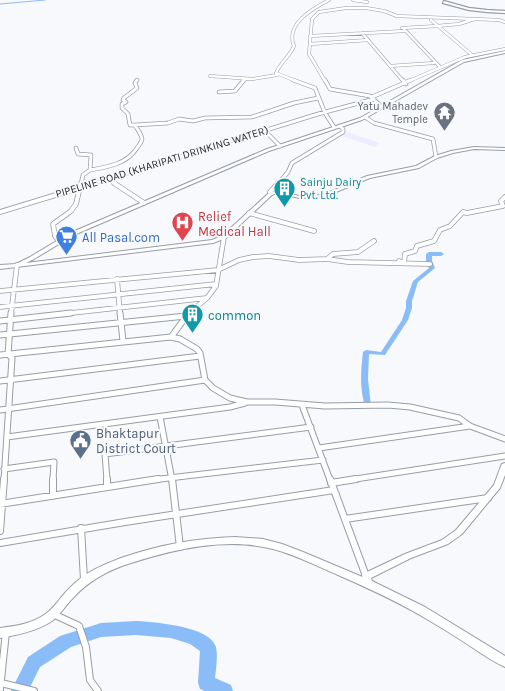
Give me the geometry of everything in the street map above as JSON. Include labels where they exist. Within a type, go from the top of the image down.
[{"type":"main road","points":[[17,265],[88,226],[280,146],[365,117],[452,66],[472,58],[505,50]]},
{"type":"main road","points":[[0,267],[218,240],[224,237],[272,194],[280,193],[300,197],[324,196],[369,177],[417,167],[436,157],[471,148],[505,148]]},
{"type":"main road","points":[[368,580],[408,556],[445,542],[460,532],[497,486],[505,466]]},
{"type":"main road","points":[[3,633],[38,624],[53,614],[84,580],[110,566],[180,547],[231,541],[267,544],[368,580],[505,662]]},
{"type":"street","points":[[277,75],[279,64],[293,50],[294,46],[290,41],[290,36],[298,21],[319,5],[329,0]]},
{"type":"street","points":[[353,0],[367,2]]},
{"type":"street","points":[[444,2],[458,4],[468,9],[505,12]]},
{"type":"street","points":[[382,106],[373,98],[330,89],[309,54],[312,19],[319,12],[366,8],[384,11],[397,16],[469,18],[499,20],[505,22]]},
{"type":"street","points":[[440,67],[434,63],[402,28],[460,24],[475,19]]},
{"type":"street","points":[[430,20],[472,55]]},
{"type":"street","points":[[310,36],[405,31]]},
{"type":"street","points":[[362,33],[406,84]]},
{"type":"street","points":[[310,44],[368,40]]},
{"type":"street","name":"PIPELINE ROAD (KHARIPATI DRINKING WATER)","points":[[0,212],[373,98],[440,67],[472,55],[505,50]]},
{"type":"street","points":[[390,66],[434,63]]},
{"type":"street","points":[[210,76],[245,79],[277,75],[309,84],[315,88],[325,113],[334,127]]},
{"type":"street","points":[[219,92],[235,91],[245,79]]},
{"type":"street","points":[[137,80],[135,83],[137,88],[132,94],[124,98],[123,100],[126,102],[122,104],[122,108],[128,114],[130,125],[152,122],[168,123],[179,119],[193,120],[205,118],[252,117],[299,102],[318,98]]},
{"type":"street","points":[[365,117],[374,123],[433,139],[432,143],[436,157]]},
{"type":"street","points":[[59,241],[55,236],[53,224],[58,218],[73,209],[78,200],[83,175],[90,170],[110,167],[129,159],[134,155],[142,141],[142,137],[135,125]]},
{"type":"street","points":[[272,194],[270,192],[288,172],[292,163],[343,132],[343,129],[340,126]]},
{"type":"street","points":[[265,131],[280,146]]},
{"type":"street","points":[[76,148],[78,154],[91,155],[90,170]]},
{"type":"street","points":[[109,179],[144,203]]},
{"type":"street","points":[[404,263],[405,254],[415,251],[417,246],[434,241],[440,230],[450,226],[463,212],[467,213],[502,206],[500,201],[505,197]]},
{"type":"street","points":[[249,213],[314,231]]},
{"type":"street","points":[[171,337],[191,310],[202,304],[213,291],[219,274],[219,257],[224,237]]},
{"type":"street","points":[[327,259],[333,254],[358,252],[374,241]]},
{"type":"street","points":[[0,291],[218,270],[239,260],[253,257],[269,256],[299,260],[327,259],[335,261],[430,264]]},
{"type":"street","points":[[399,261],[404,263]]},
{"type":"street","points":[[0,531],[12,358],[8,354],[9,334],[17,265]]},
{"type":"street","points":[[117,279],[120,323],[123,341]]},
{"type":"street","points":[[0,307],[216,284]]},
{"type":"street","points":[[0,321],[207,298]]},
{"type":"street","points":[[0,335],[186,316]]},
{"type":"street","points":[[0,355],[171,337],[180,339],[197,349],[205,380],[213,388],[230,398],[247,402],[275,402],[325,406],[388,405],[410,407],[459,418],[470,426],[505,439]]},
{"type":"street","points":[[0,381],[200,356]]},
{"type":"street","points":[[0,410],[205,380]]},
{"type":"street","points":[[6,437],[230,408],[247,402]]},
{"type":"street","points":[[302,404],[368,580]]},
{"type":"street","points":[[160,417],[172,478],[180,547]]},
{"type":"street","points":[[319,448],[470,426]]},
{"type":"street","points":[[107,487],[105,454],[311,427]]},
{"type":"street","points":[[331,483],[505,456]]},
{"type":"street","points":[[1,504],[172,478],[323,460]]},
{"type":"street","points":[[4,469],[54,462],[52,496]]},
{"type":"street","points":[[0,544],[81,528],[177,515],[334,490]]},
{"type":"street","points":[[345,519],[488,498]]},
{"type":"street","points":[[81,528],[84,580]]},
{"type":"street","points":[[53,614],[79,626],[86,647],[90,680],[98,691]]},
{"type":"street","points":[[3,633],[1,686],[9,684],[31,690]]},
{"type":"shaded area","points":[[347,132],[380,143],[375,147],[341,136]]},
{"type":"waterway","points":[[0,4],[45,0]]},
{"type":"waterway","points":[[368,406],[364,379],[366,352],[383,354],[405,320],[409,308],[409,301],[416,281],[432,268],[429,261],[429,254],[441,254]]},
{"type":"waterway","points":[[19,691],[34,662],[66,641],[101,630],[136,628],[171,631],[195,638],[208,648],[206,683],[225,691]]},
{"type":"place","name":"Yatu Mahadev Temple","points":[[444,132]]},
{"type":"place","name":"Sainju Dairy Pvt. Ltd.","points":[[284,208]]},
{"type":"place","name":"Relief Medical Hall","points":[[182,242]]},
{"type":"place","name":"All Pasal.com","points":[[67,256]]},
{"type":"place","name":"common","points":[[193,334]]},
{"type":"place","name":"Bhaktapur District Court","points":[[81,460]]}]
